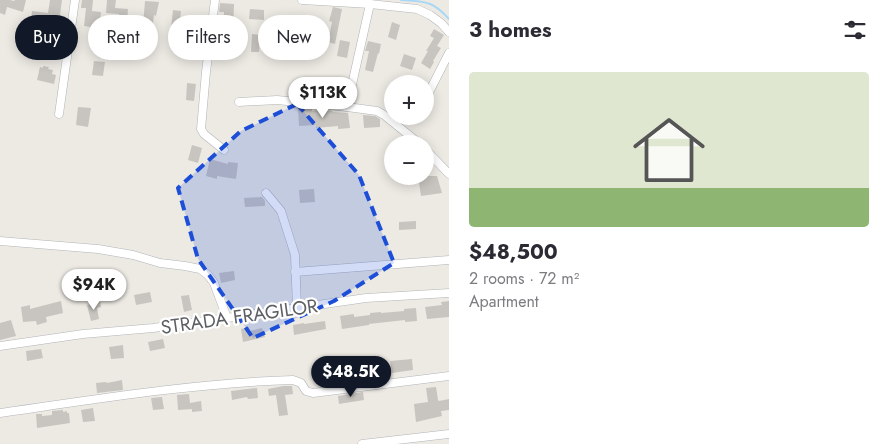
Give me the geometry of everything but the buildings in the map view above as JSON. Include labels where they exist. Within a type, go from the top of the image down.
[{"type":"street","points":[[59,114],[74,0]]},
{"type":"street","points":[[215,0],[201,129],[204,134],[224,150]]},
{"type":"street","points":[[302,0],[417,9],[430,15],[449,32]]},
{"type":"street","points":[[347,107],[370,4]]},
{"type":"street","points":[[434,82],[449,53]]},
{"type":"street","points":[[239,102],[277,100],[377,111],[409,135]]},
{"type":"street","points":[[434,158],[449,174]]},
{"type":"street","points":[[266,193],[281,211],[295,255],[297,308]]},
{"type":"street","points":[[0,241],[98,249],[132,255],[160,263],[200,269],[214,282],[226,318]]},
{"type":"street","points":[[295,272],[449,260]]},
{"type":"street","name":"STRADA FRAGILOR","points":[[0,346],[83,334],[153,328],[366,298],[449,293]]},
{"type":"street","points":[[0,413],[202,386],[293,380],[301,383],[306,391],[313,393],[449,376]]},
{"type":"street","points":[[362,444],[449,434]]},
{"type":"highlighted area","points":[[297,104],[359,175],[394,263],[334,301],[253,338],[198,259],[178,188],[241,131]]},
{"type":"waterway","points":[[401,0],[428,3],[438,8],[449,19]]}]
